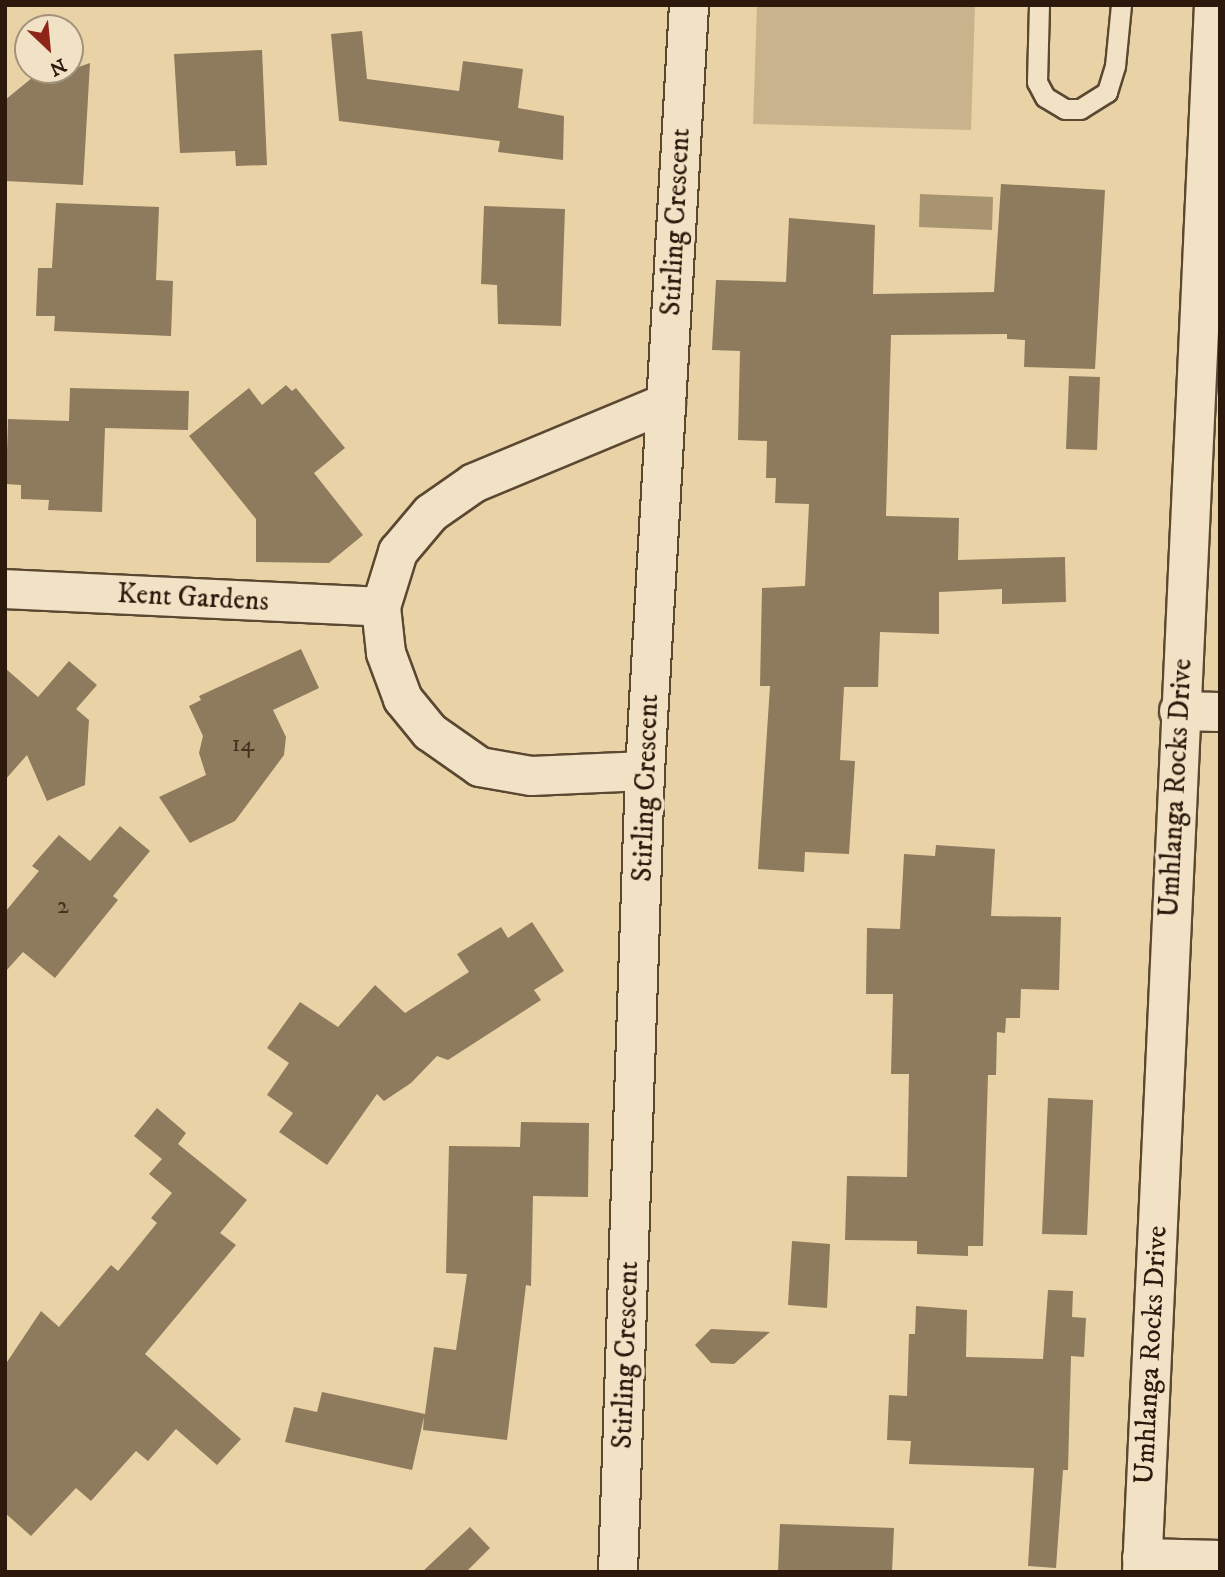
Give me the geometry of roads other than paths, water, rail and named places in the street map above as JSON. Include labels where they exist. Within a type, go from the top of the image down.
[{"type":"street","name":"Stirling Crescent","points":[[618,1572],[645,771],[689,5]]},
{"type":"street","name":"Umhlanga Rocks Drive","points":[[1142,1565],[1180,711],[1211,274],[1214,5]]},
{"type":"street","points":[[645,771],[531,776],[480,767],[430,732],[403,699],[386,653],[381,607],[398,552],[431,513],[474,483],[666,403]]},
{"type":"street","name":"Kent Gardens","points":[[5,589],[381,607]]},
{"type":"street","points":[[1180,711],[1220,712]]},
{"type":"street","points":[[1142,1565],[1220,1560]]},
{"type":"lane","points":[[1039,5],[1037,82],[1056,106],[1080,109],[1107,92],[1115,66],[1121,5]]}]
